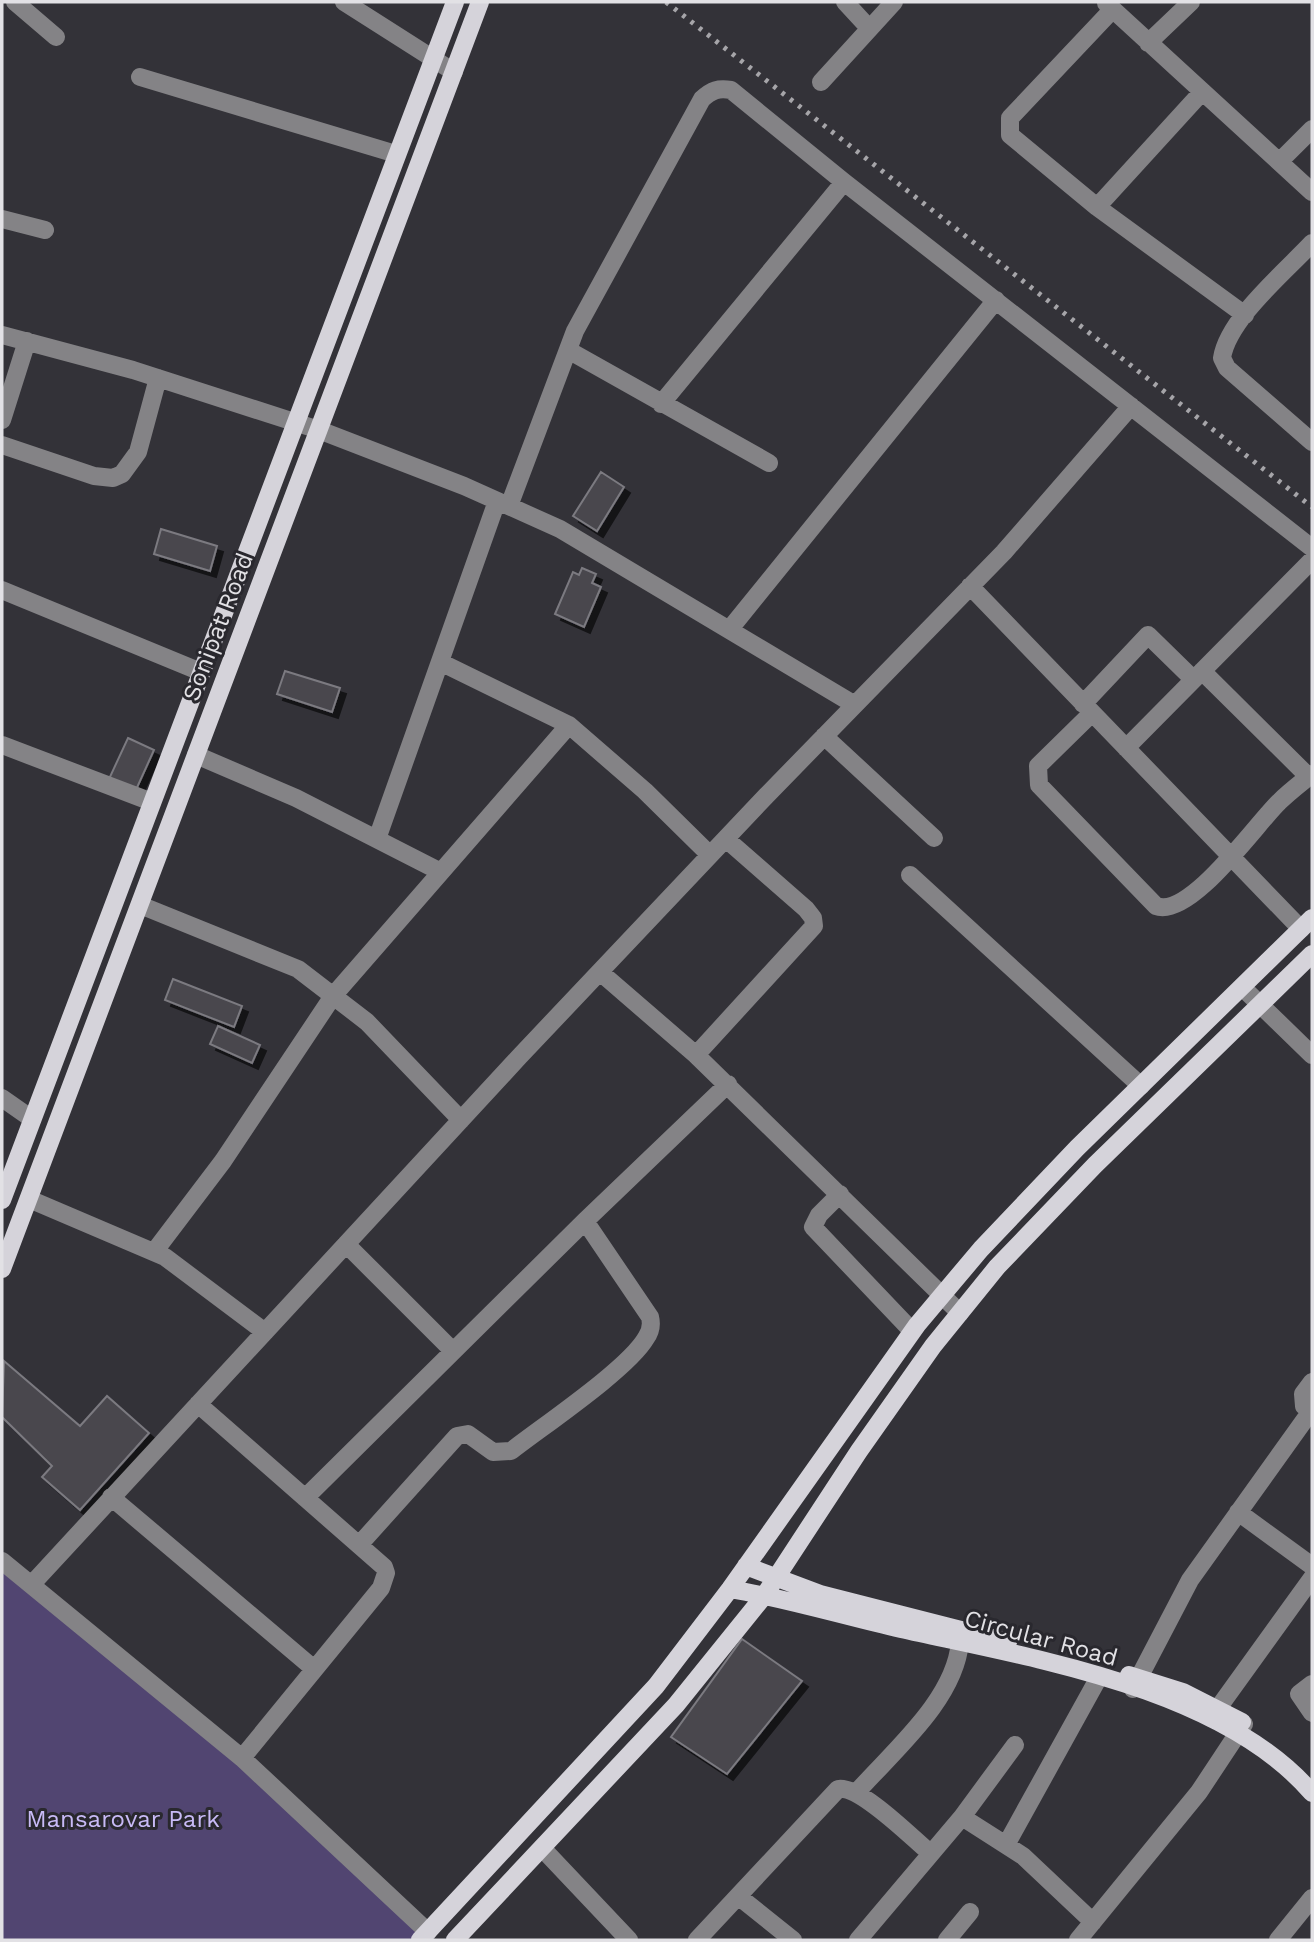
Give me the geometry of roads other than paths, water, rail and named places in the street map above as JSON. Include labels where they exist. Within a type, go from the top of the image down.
[{"type":"main road","name":"Sonipat Road","points":[[2,1200],[455,2]]},
{"type":"main road","name":"Sonipat Road","points":[[2,1269],[480,2]]},
{"type":"main road","points":[[424,1936],[656,1686],[730,1589],[912,1331],[943,1294],[1028,1199],[1306,923]]},
{"type":"main road","points":[[456,1940],[676,1705],[764,1596],[859,1451],[960,1312],[997,1267],[1312,954]]},
{"type":"main road","points":[[1028,1199],[1045,1217]]},
{"type":"main road","name":"Circular Road","points":[[746,1566],[820,1594],[1136,1684]]},
{"type":"main road","name":"Circular Road","points":[[730,1589],[1098,1677],[1136,1684],[1163,1684],[1241,1728],[1312,1776]]},
{"type":"main road","name":"Circular Road","points":[[1241,1728],[1312,1792]]},
{"type":"street","points":[[15,2],[56,37]]},
{"type":"street","points":[[344,2],[454,72]]},
{"type":"street","points":[[845,2],[869,28]]},
{"type":"street","points":[[821,82],[894,2]]},
{"type":"street","points":[[1148,43],[1191,2]]},
{"type":"street","points":[[1245,315],[1034,158],[1010,135],[1010,118],[1109,6],[1312,192]]},
{"type":"street","points":[[140,77],[396,154]]},
{"type":"street","points":[[377,839],[440,662],[503,503],[581,319],[696,108],[710,91],[732,90],[844,182],[1312,548]]},
{"type":"street","points":[[1097,207],[1202,92]]},
{"type":"street","points":[[1279,162],[1312,129]]},
{"type":"street","points":[[662,404],[844,182]]},
{"type":"street","points":[[2,219],[45,230]]},
{"type":"street","points":[[1312,243],[1245,315],[1223,347],[1222,358],[1227,368],[1312,442]]},
{"type":"street","points":[[729,630],[996,300]]},
{"type":"street","points":[[2,335],[158,378],[319,430],[503,503],[560,529],[855,705]]},
{"type":"street","points":[[2,420],[27,341]]},
{"type":"street","points":[[568,350],[769,463]]},
{"type":"street","points":[[2,445],[93,476],[113,478],[122,474],[138,452],[158,378]]},
{"type":"street","points":[[32,1584],[600,972],[970,586],[1131,406]]},
{"type":"street","points":[[1126,748],[1312,560]]},
{"type":"street","points":[[970,586],[1232,857],[1306,923]]},
{"type":"street","points":[[2,590],[201,672]]},
{"type":"street","points":[[1148,635],[1311,776],[1279,802],[1232,857],[1178,905],[1164,909],[1156,906],[1039,785],[1038,766],[1088,708],[1148,635]]},
{"type":"street","points":[[440,662],[569,725],[645,791],[710,855]]},
{"type":"street","points":[[154,1252],[223,1161],[333,996],[439,871],[569,725]]},
{"type":"street","points":[[824,736],[934,838]]},
{"type":"street","points":[[2,745],[152,802]]},
{"type":"street","points":[[197,755],[296,798],[439,871]]},
{"type":"street","points":[[696,1055],[814,926],[813,918],[806,909],[726,839]]},
{"type":"street","points":[[910,875],[1141,1086]]},
{"type":"street","points":[[140,905],[298,969],[367,1022],[461,1120]]},
{"type":"street","points":[[600,972],[728,1084],[960,1312]]},
{"type":"street","points":[[1242,987],[1312,1055]]},
{"type":"street","points":[[305,1499],[585,1221],[728,1084]]},
{"type":"street","points":[[2,1098],[32,1119]]},
{"type":"street","points":[[840,1194],[820,1214],[813,1227],[912,1331]]},
{"type":"street","points":[[29,1199],[165,1257],[265,1332]]},
{"type":"street","points":[[359,1545],[457,1436],[468,1434],[493,1452],[510,1451],[612,1371],[646,1338],[650,1329],[650,1317],[585,1221]]},
{"type":"street","points":[[346,1244],[453,1351]]},
{"type":"street","points":[[1136,1684],[1190,1580],[1312,1411],[1304,1406],[1303,1394],[1312,1382]]},
{"type":"street","points":[[198,1404],[384,1567],[385,1580],[242,1758]]},
{"type":"street","points":[[111,1497],[313,1668]]},
{"type":"street","points":[[1238,1512],[1312,1566]]},
{"type":"street","points":[[2,1560],[242,1758],[424,1936]]},
{"type":"street","points":[[1214,1713],[1312,1578]]},
{"type":"street","points":[[856,1793],[931,1709],[950,1682],[960,1642]]},
{"type":"street","points":[[1006,1845],[1098,1677]]},
{"type":"street","points":[[1312,1684],[1299,1694],[1312,1713]]},
{"type":"street","points":[[1078,1940],[1199,1792],[1241,1728]]},
{"type":"street","points":[[858,1940],[929,1852],[962,1817],[1014,1745]]},
{"type":"street","points":[[697,1940],[838,1788],[847,1787],[856,1793],[929,1852]]},
{"type":"street","points":[[962,1817],[1023,1856],[1093,1922]]},
{"type":"street","points":[[542,1848],[629,1940]]},
{"type":"street","points":[[738,1896],[793,1940]]},
{"type":"street","points":[[1278,1940],[1312,1898]]},
{"type":"street","points":[[947,1940],[970,1912]]},
{"type":"railway","points":[[666,2],[1312,507]]},
{"type":"park label","name":"Mansarovar Park","points":[[123,1819]]}]
